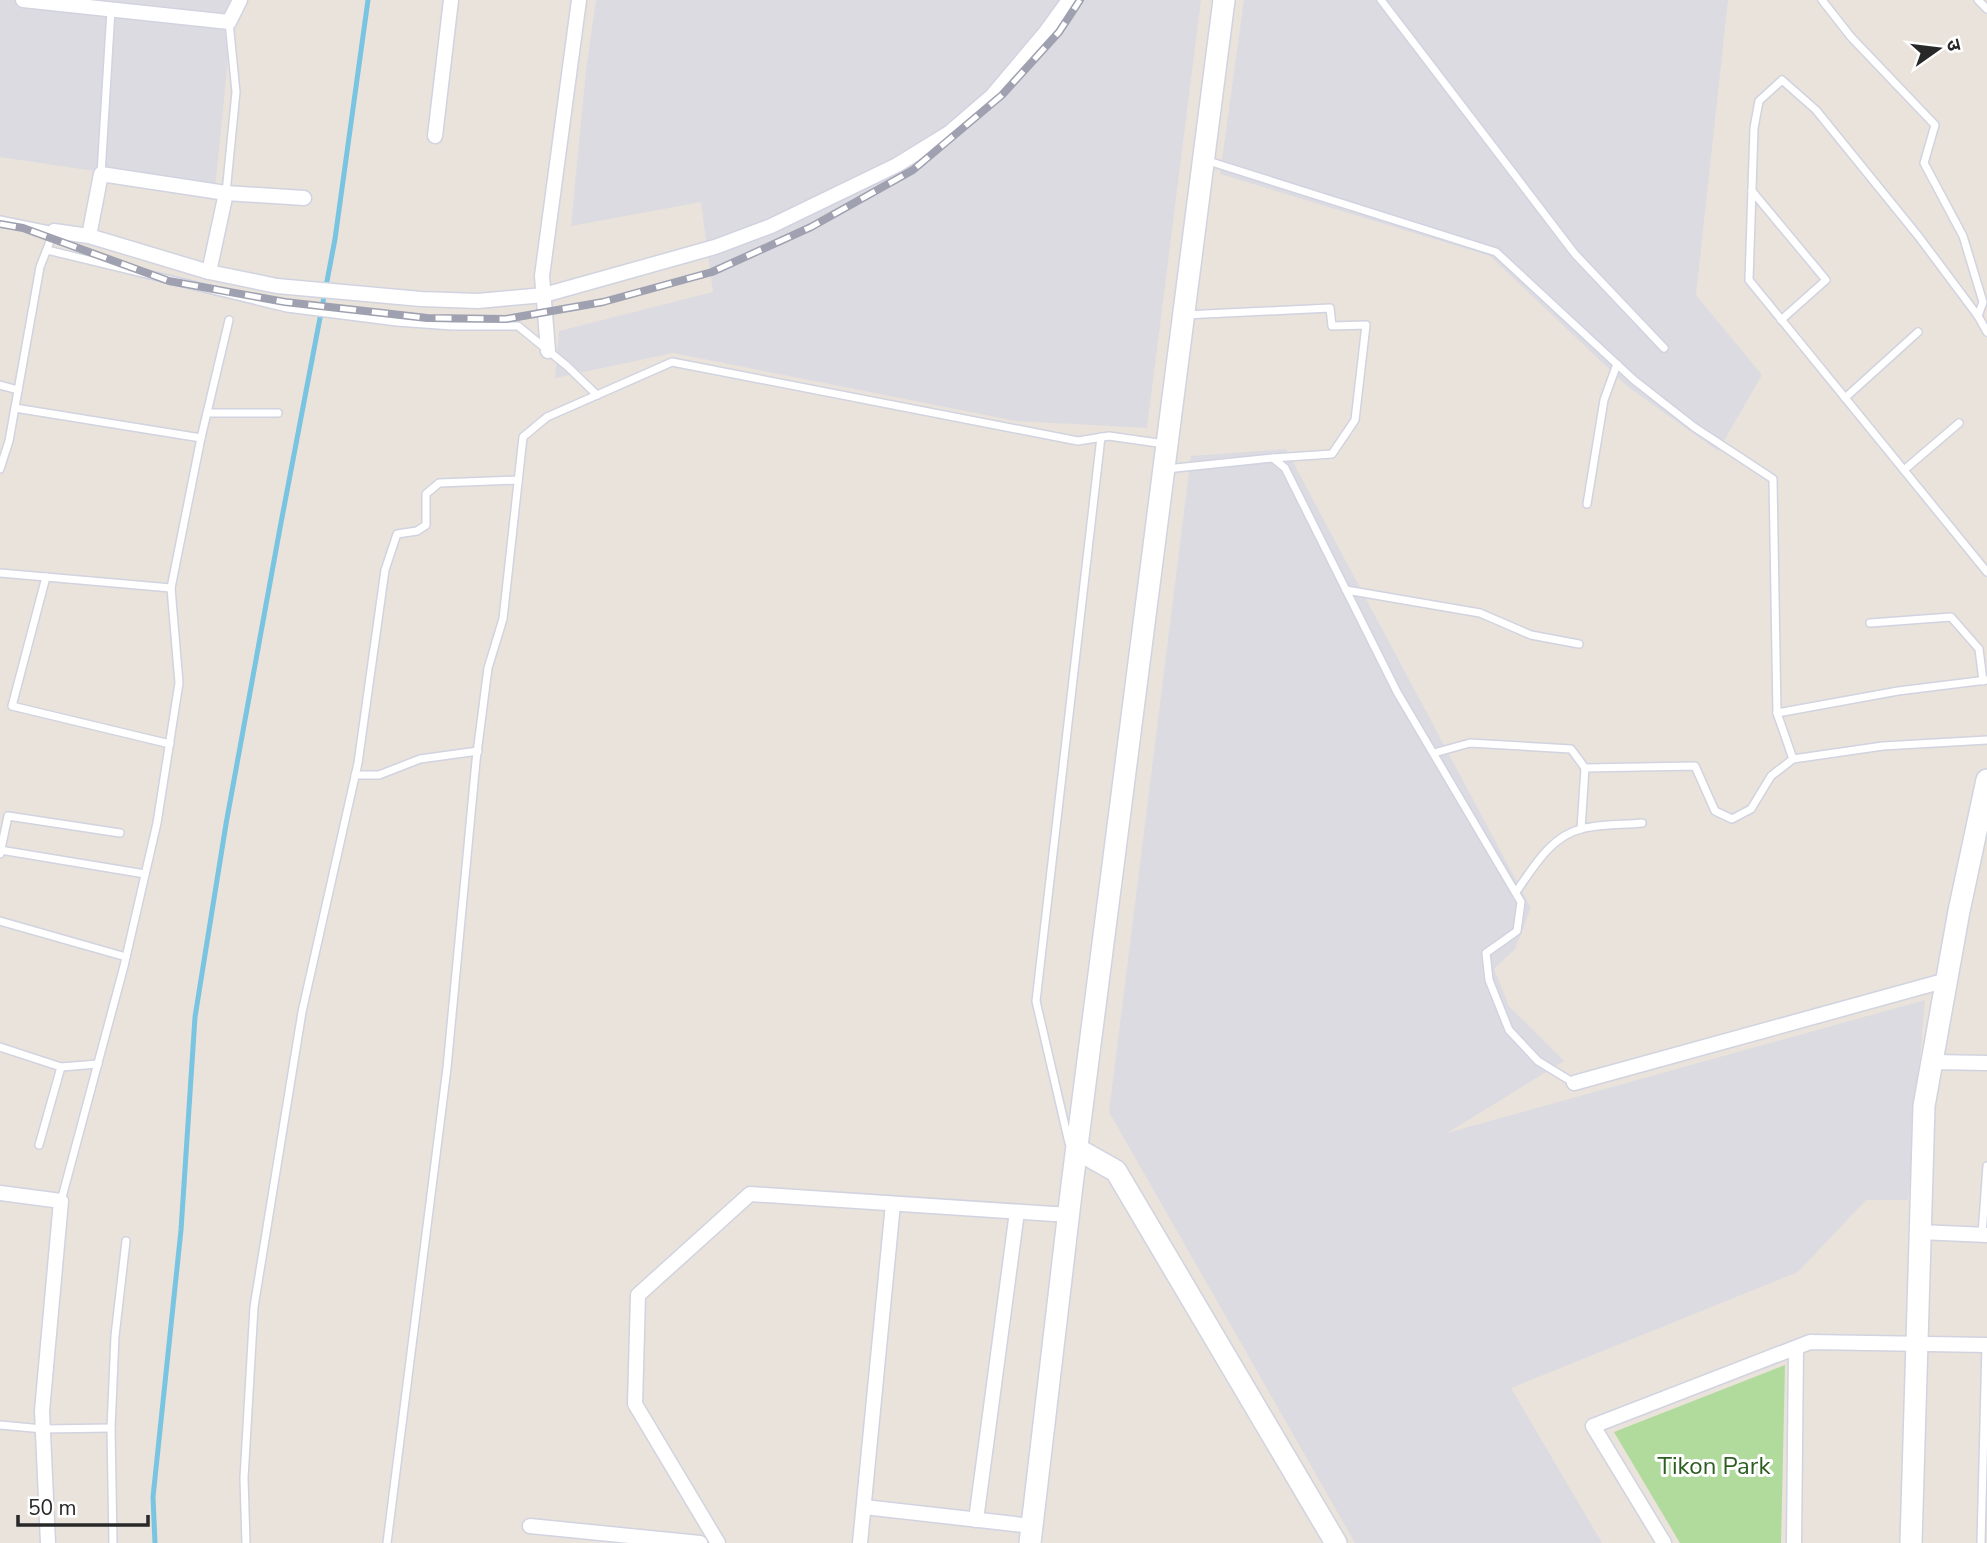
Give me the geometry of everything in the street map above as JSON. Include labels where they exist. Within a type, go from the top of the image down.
[{"type":"street","points":[[23,0],[229,22],[240,0]]},
{"type":"street","points":[[435,136],[451,0]]},
{"type":"street","points":[[548,351],[542,276],[579,0]]},
{"type":"street","points":[[54,231],[89,236],[209,272],[278,286],[421,299],[478,301],[544,295],[715,247],[771,226],[897,164],[949,133],[992,96],[1069,0]]},
{"type":"street","points":[[864,1507],[976,1520],[1031,1535],[1077,1149],[1224,0]]},
{"type":"street","points":[[89,236],[101,174],[226,193],[304,198]]},
{"type":"street","points":[[209,272],[226,193]]},
{"type":"street","points":[[1911,1543],[1924,1106],[1959,911],[1987,780]]},
{"type":"street","points":[[1574,1083],[1947,980]]},
{"type":"street","points":[[1932,1062],[1987,1063]]},
{"type":"street","points":[[1077,1149],[1116,1171],[1336,1543]]},
{"type":"street","points":[[0,1193],[61,1201],[43,1411],[48,1543]]},
{"type":"street","points":[[718,1543],[635,1404],[638,1295],[750,1194],[1069,1215]]},
{"type":"street","points":[[860,1543],[893,1204]]},
{"type":"street","points":[[976,1520],[1017,1212]]},
{"type":"street","points":[[1920,1232],[1984,1235]]},
{"type":"street","points":[[1664,1543],[1593,1426],[1811,1342],[1987,1345]]},
{"type":"street","points":[[1794,1543],[1796,1348]]},
{"type":"street","points":[[530,1525],[700,1543]]},
{"type":"lane","points":[[1381,0],[1575,254],[1664,348]]},
{"type":"lane","points":[[1822,0],[1852,37],[1935,125],[1924,163],[1963,236],[1983,302],[1978,316]]},
{"type":"lane","points":[[1978,0],[1987,9]]},
{"type":"lane","points":[[101,174],[111,10]]},
{"type":"lane","points":[[226,193],[236,92],[229,22]]},
{"type":"lane","points":[[1987,332],[1919,237],[1816,110],[1782,80],[1759,101],[1754,128],[1749,280],[1987,572]]},
{"type":"lane","points":[[1205,160],[1496,252],[1634,380],[1694,427],[1773,479],[1777,713],[1793,759]]},
{"type":"lane","points":[[1752,191],[1826,280],[1781,320]]},
{"type":"lane","points":[[0,220],[54,231],[40,267],[9,441],[0,469]]},
{"type":"lane","points":[[47,250],[287,308],[452,326],[518,326],[597,395]]},
{"type":"lane","points":[[1165,469],[1332,454],[1355,420],[1366,325],[1332,326],[1330,308],[1185,315]]},
{"type":"lane","points":[[61,1201],[126,957],[157,823],[179,682],[171,588],[201,438],[229,320]]},
{"type":"lane","points":[[1845,398],[1918,332]]},
{"type":"lane","points":[[387,1543],[447,1068],[488,668],[503,619],[523,437],[547,417],[672,362],[1079,441],[1109,436],[1168,444]]},
{"type":"lane","points":[[1587,505],[1604,400],[1617,364]]},
{"type":"lane","points":[[0,385],[18,390]]},
{"type":"lane","points":[[15,408],[201,438]]},
{"type":"lane","points":[[207,413],[278,413]]},
{"type":"lane","points":[[1904,470],[1959,423]]},
{"type":"lane","points":[[1077,1149],[1069,1143],[1036,1001],[1101,437]]},
{"type":"lane","points":[[1273,458],[1285,468],[1397,692],[1521,902],[1517,931],[1486,953],[1489,980],[1509,1030],[1538,1061],[1574,1083]]},
{"type":"lane","points":[[246,1543],[244,1478],[254,1307],[302,1012],[355,775],[385,570],[397,534],[417,531],[426,524],[426,494],[439,484],[518,480]]},
{"type":"lane","points":[[0,573],[171,588]]},
{"type":"lane","points":[[46,577],[12,706],[170,744]]},
{"type":"lane","points":[[1346,590],[1480,612],[1531,635],[1579,644]]},
{"type":"lane","points":[[1777,713],[1898,691],[1985,680],[1979,649],[1951,617],[1870,624]]},
{"type":"lane","points":[[1585,768],[1695,766],[1715,811],[1732,819],[1751,809],[1770,776],[1793,759],[1883,746],[1987,740]]},
{"type":"lane","points":[[1434,753],[1470,743],[1571,749],[1585,768],[1581,829]]},
{"type":"lane","points":[[355,775],[379,775],[420,759],[478,751]]},
{"type":"lane","points":[[120,833],[8,816],[0,852],[145,874]]},
{"type":"lane","points":[[1516,892],[1538,861],[1559,838],[1581,829],[1642,823]]},
{"type":"lane","points":[[0,921],[126,957]]},
{"type":"lane","points":[[0,1047],[61,1067],[97,1063]]},
{"type":"lane","points":[[39,1144],[61,1067]]},
{"type":"lane","points":[[1984,1235],[1987,1166]]},
{"type":"lane","points":[[113,1543],[111,1429],[115,1336],[126,1241]]},
{"type":"lane","points":[[1980,1543],[1987,1345]]},
{"type":"lane","points":[[0,1426],[111,1429]]},
{"type":"shaded area","points":[[0,0],[234,0],[215,189],[0,157]]},
{"type":"shaded area","points":[[596,0],[1201,0],[1147,428],[1016,421],[673,353],[555,378],[559,331],[713,292],[701,202],[571,226],[586,70]]},
{"type":"shaded area","points":[[1244,0],[1728,0],[1696,295],[1762,375],[1718,451],[1628,387],[1490,256],[1220,174]]},
{"type":"shaded area","points":[[1286,449],[1531,908],[1515,949],[1494,969],[1509,1006],[1564,1061],[1447,1133],[1925,1000],[1908,1200],[1866,1200],[1798,1272],[1511,1388],[1602,1543],[1355,1543],[1109,1112],[1191,456]]},
{"type":"green space","name":"Tikon Park","points":[[1785,1365],[1781,1543],[1680,1543],[1614,1432]]},
{"type":"waterway","points":[[155,1543],[153,1497],[181,1230],[195,1017],[226,824],[335,239],[368,0]]},
{"type":"railway","points":[[0,224],[23,228],[169,281],[285,302],[427,318],[506,319],[603,302],[712,272],[811,227],[913,170],[1002,95],[1059,32],[1080,0]]}]
